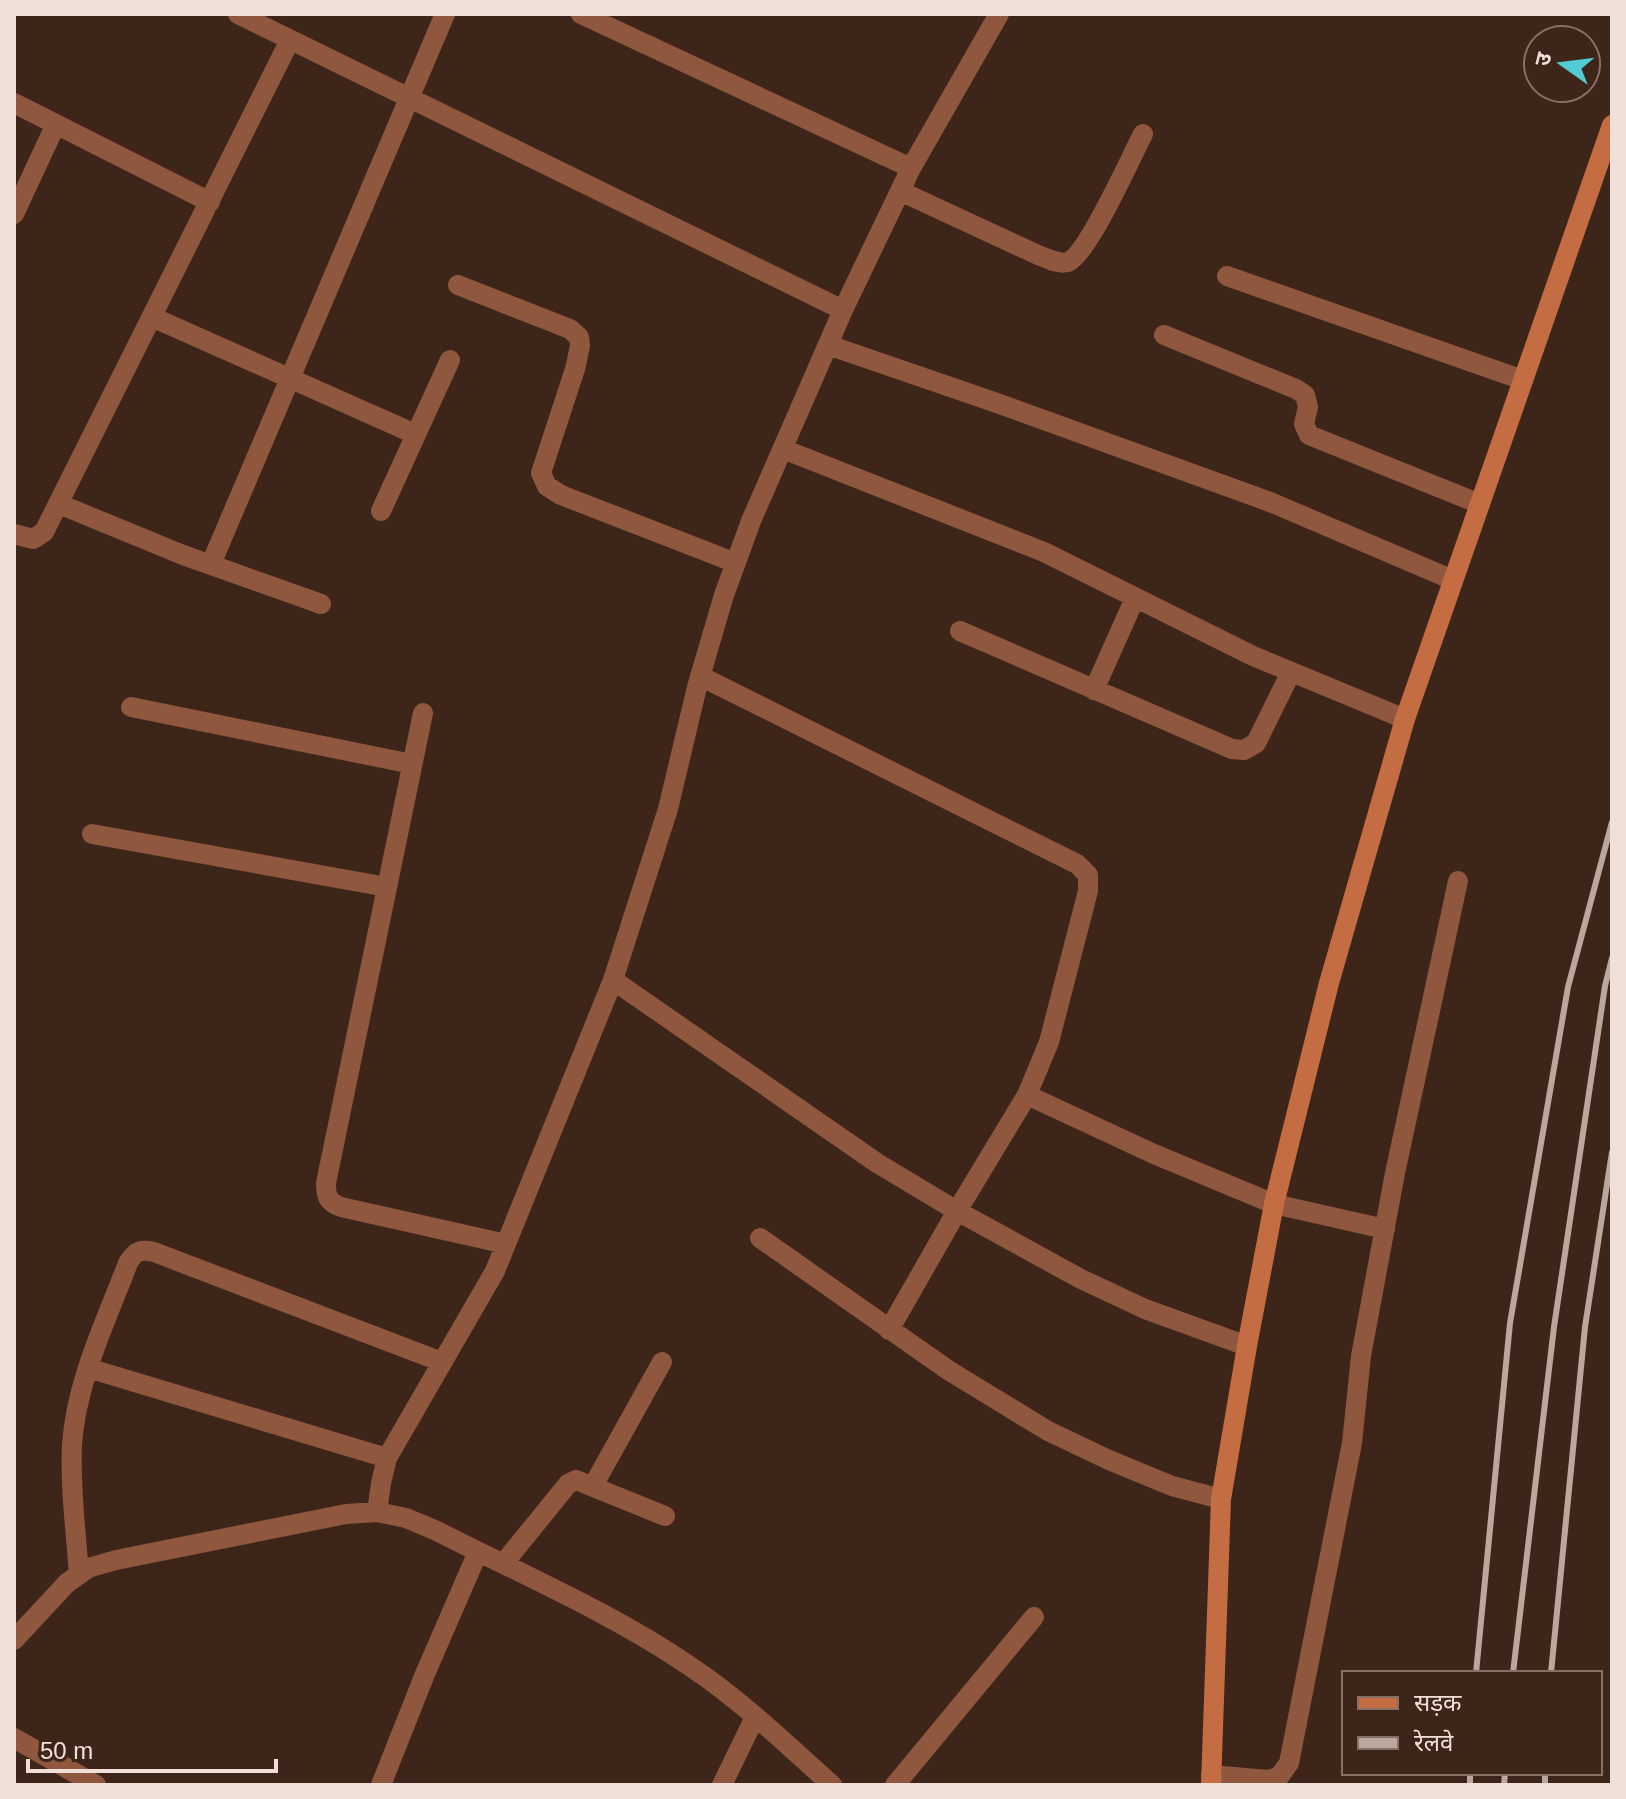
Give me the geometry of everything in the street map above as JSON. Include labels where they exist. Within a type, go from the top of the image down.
[{"type":"street","points":[[238,14],[843,310]]},
{"type":"street","points":[[211,564],[445,14]]},
{"type":"street","points":[[581,14],[911,168]]},
{"type":"street","points":[[377,1512],[387,1458],[495,1271],[613,980],[668,809],[700,676],[724,595],[751,521],[843,310],[911,168],[999,14]]},
{"type":"street","points":[[14,534],[33,539],[44,532],[290,40]]},
{"type":"street","points":[[14,103],[210,202]]},
{"type":"street","points":[[14,214],[56,124]]},
{"type":"street","points":[[1458,881],[1385,1229],[1361,1356],[1352,1443],[1289,1763],[1279,1777],[1268,1780],[1211,1780],[1221,1499],[1274,1204],[1329,983],[1405,719],[1612,125]]},
{"type":"street","points":[[900,191],[1038,255],[1057,262],[1068,262],[1090,237],[1143,134]]},
{"type":"street","points":[[1227,276],[1523,380]]},
{"type":"street","points":[[458,285],[570,329],[579,337],[575,369],[541,473],[547,486],[561,495],[736,563]]},
{"type":"street","points":[[152,317],[415,434]]},
{"type":"street","points":[[1164,335],[1305,395],[1308,407],[1304,424],[1309,435],[1480,504]]},
{"type":"street","points":[[828,345],[1270,502],[1453,580]]},
{"type":"street","points":[[381,511],[450,360]]},
{"type":"street","points":[[783,449],[1044,552],[1253,656],[1405,719]]},
{"type":"street","points":[[59,504],[183,555],[321,604]]},
{"type":"street","points":[[1094,690],[1135,598]]},
{"type":"street","points":[[960,631],[1232,749],[1244,750],[1256,743],[1291,672]]},
{"type":"street","points":[[700,676],[1077,864],[1088,875],[1088,891],[1049,1042],[1027,1095],[889,1330]]},
{"type":"street","points":[[131,707],[412,764]]},
{"type":"street","points":[[423,713],[326,1195],[330,1203],[341,1207],[506,1244]]},
{"type":"street","points":[[92,834],[387,887]]},
{"type":"street","points":[[613,980],[877,1163],[957,1211],[1081,1279],[1145,1309],[1247,1346]]},
{"type":"street","points":[[1027,1095],[1154,1154],[1274,1204],[1385,1229]]},
{"type":"street","points":[[760,1238],[948,1370],[1048,1431],[1172,1486],[1221,1499]]},
{"type":"street","points":[[79,1575],[72,1485],[72,1444],[77,1409],[88,1368],[134,1253],[143,1249],[442,1362]]},
{"type":"street","points":[[593,1486],[662,1362]]},
{"type":"street","points":[[88,1368],[387,1458]]},
{"type":"street","points":[[503,1564],[568,1484],[576,1480],[665,1516]]},
{"type":"street","points":[[14,1640],[67,1583],[88,1568],[346,1514],[377,1512],[406,1518],[437,1531],[634,1631],[693,1668],[755,1717],[832,1785]]},
{"type":"street","points":[[381,1785],[478,1552]]},
{"type":"street","points":[[895,1785],[1034,1617]]},
{"type":"street","points":[[722,1785],[755,1717]]},
{"type":"street","points":[[14,1738],[96,1785]]},
{"type":"railway","points":[[1476,1671],[1510,1323],[1568,987],[1612,822]]},
{"type":"railway","points":[[1513,1671],[1554,1327],[1605,986],[1612,958]]},
{"type":"railway","points":[[1551,1671],[1585,1327],[1612,1152]]},
{"type":"railway","points":[[1470,1775],[1470,1785]]},
{"type":"railway","points":[[1504,1785],[1505,1775]]},
{"type":"railway","points":[[1545,1775],[1545,1785]]}]
